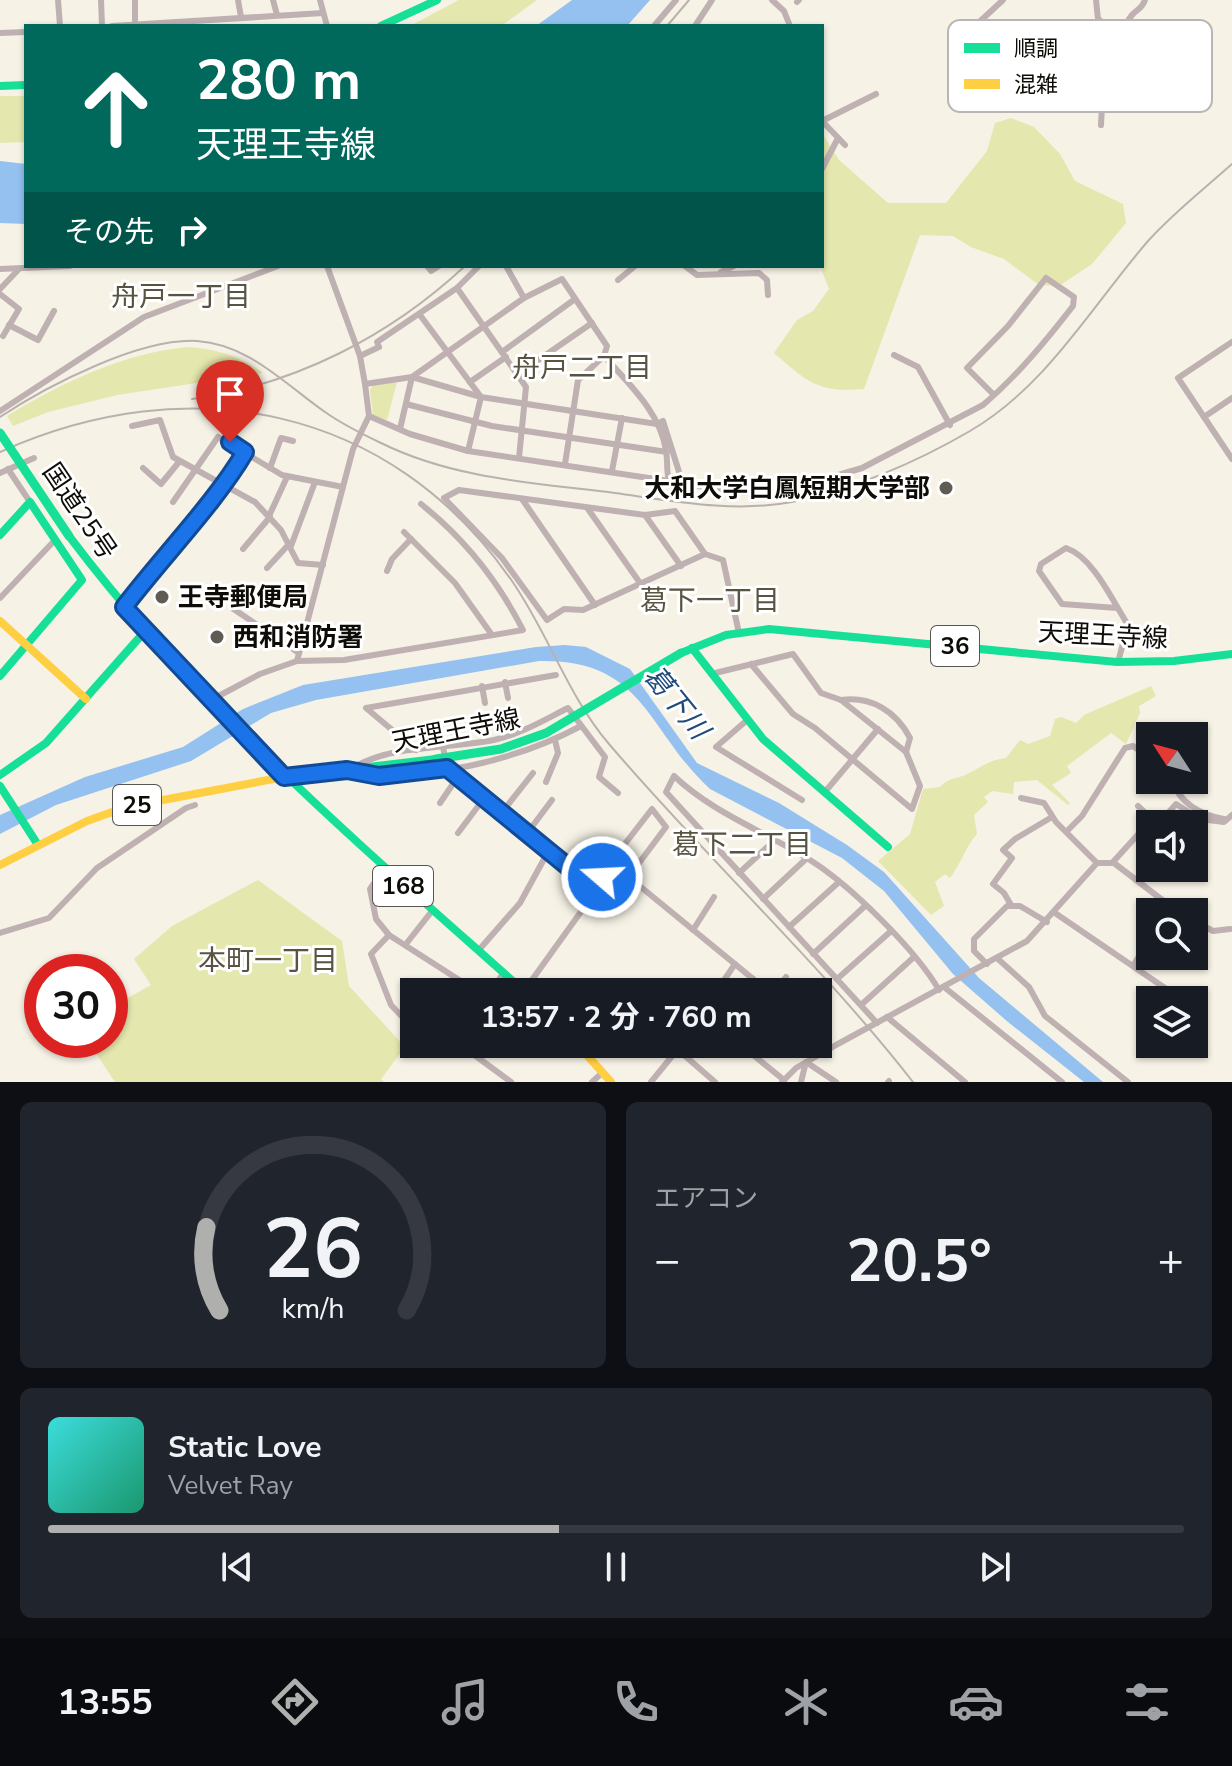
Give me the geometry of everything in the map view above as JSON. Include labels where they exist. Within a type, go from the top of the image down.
[{"type":"main road","points":[[385,24],[437,0]]},
{"type":"main road","points":[[0,86],[24,85]]},
{"type":"main road","name":"国道25号","points":[[0,433],[69,536],[124,607],[284,777]]},
{"type":"main road","points":[[0,535],[30,502],[82,583],[0,676]]},
{"type":"main road","points":[[0,621],[86,699]]},
{"type":"main road","name":"天理王寺線","points":[[284,777],[501,749],[546,733],[692,648],[739,633],[769,629],[1118,662],[1190,661],[1232,654]]},
{"type":"main road","points":[[2,771],[46,743],[146,630]]},
{"type":"main road","points":[[692,648],[746,721],[888,847]]},
{"type":"main road","name":"25","points":[[0,865],[98,816],[284,777]]},
{"type":"main road","name":"168","points":[[284,777],[510,978]]},
{"type":"main road","points":[[0,786],[38,845]]},
{"type":"main road","points":[[589,1058],[611,1082]]},
{"type":"street","points":[[58,0],[60,24]]},
{"type":"street","points":[[101,0],[102,24]]},
{"type":"street","points":[[135,0],[135,24]]},
{"type":"street","points":[[238,0],[241,17]]},
{"type":"street","points":[[273,0],[277,15]]},
{"type":"street","points":[[320,0],[326,24]]},
{"type":"street","points":[[656,24],[676,0]]},
{"type":"street","points":[[696,24],[712,0]]},
{"type":"street","points":[[772,0],[784,11],[789,24]]},
{"type":"street","points":[[981,20],[1003,0]]},
{"type":"street","points":[[1096,0],[1099,20]]},
{"type":"street","points":[[1130,20],[1144,6],[1145,0]]},
{"type":"street","points":[[148,24],[323,13]]},
{"type":"street","points":[[0,33],[24,32]]},
{"type":"street","points":[[824,120],[876,94]]},
{"type":"street","points":[[1101,125],[1102,112]]},
{"type":"street","points":[[824,123],[845,145]]},
{"type":"street","points":[[824,165],[838,138]]},
{"type":"street","points":[[0,269],[36,268]]},
{"type":"street","points":[[0,411],[144,317],[273,268]]},
{"type":"street","points":[[298,657],[353,449],[369,416],[360,356],[328,268]]},
{"type":"street","points":[[360,356],[379,347],[377,342],[457,288],[477,268]]},
{"type":"street","points":[[507,268],[524,298]]},
{"type":"street","points":[[618,280],[633,268]]},
{"type":"street","points":[[687,268],[692,274],[759,273],[767,280],[768,295]]},
{"type":"street","points":[[714,275],[730,268]]},
{"type":"street","points":[[3,336],[19,309],[0,291],[19,269]]},
{"type":"street","points":[[365,384],[412,377],[481,397],[657,424],[663,421],[680,475],[688,484],[757,494],[794,490],[841,476],[950,425],[994,395],[1030,360],[1073,306],[1074,297],[1046,278],[1008,326],[967,368],[994,395]]},
{"type":"street","points":[[400,429],[412,377],[524,298],[562,279],[607,346],[604,356],[581,375],[565,464]]},
{"type":"street","points":[[457,288],[526,387],[519,458]]},
{"type":"street","points":[[470,382],[575,299]]},
{"type":"street","points":[[9,325],[38,340],[54,311]]},
{"type":"street","points":[[420,315],[481,397]]},
{"type":"street","points":[[518,374],[592,323]]},
{"type":"street","points":[[1232,342],[1178,378],[1232,459]]},
{"type":"street","points":[[894,355],[918,367],[950,425]]},
{"type":"street","points":[[369,416],[468,451],[669,481],[664,464],[667,452],[657,424],[604,356]]},
{"type":"street","points":[[468,451],[481,397]]},
{"type":"street","points":[[1204,417],[1232,398]]},
{"type":"street","points":[[406,404],[474,423],[667,452]]},
{"type":"street","points":[[612,471],[622,418]]},
{"type":"street","points":[[132,426],[160,420],[171,454],[179,462],[251,498],[270,516],[298,563],[323,565]]},
{"type":"street","points":[[173,502],[197,472],[218,437],[287,477],[343,487]]},
{"type":"street","points":[[270,468],[281,438],[293,441]]},
{"type":"street","points":[[124,607],[225,483],[245,452]]},
{"type":"street","points":[[0,473],[34,458]]},
{"type":"street","points":[[143,468],[161,484],[179,462]]},
{"type":"street","points":[[8,469],[30,502]]},
{"type":"street","points":[[243,549],[270,516],[287,477]]},
{"type":"street","points":[[267,568],[290,545],[315,482]]},
{"type":"street","points":[[705,554],[595,605],[583,610],[564,609],[547,620],[502,558],[444,498],[459,490],[645,515],[675,511],[705,554],[723,560],[739,633]]},
{"type":"street","points":[[522,499],[595,605]]},
{"type":"street","points":[[213,703],[260,674],[298,657],[344,660],[523,630],[492,576],[452,531],[421,504]]},
{"type":"street","points":[[588,509],[640,583]]},
{"type":"street","points":[[645,515],[681,566]]},
{"type":"street","points":[[404,532],[455,583],[492,635]]},
{"type":"street","points":[[387,571],[392,559],[411,539]]},
{"type":"street","points":[[0,598],[55,540]]},
{"type":"street","points":[[1117,608],[1062,604],[1039,571],[1041,564],[1066,548],[1080,552],[1117,608],[1128,625],[1118,662]]},
{"type":"street","points":[[232,608],[298,657]]},
{"type":"street","points":[[711,674],[751,664],[793,654],[821,693],[841,700],[906,752],[920,786],[912,809],[778,701],[751,664]]},
{"type":"street","points":[[416,750],[366,708],[556,675]]},
{"type":"street","points":[[505,682],[508,698]]},
{"type":"street","points":[[482,686],[485,703]]},
{"type":"street","points":[[841,700],[863,698],[897,718],[910,738],[906,752]]},
{"type":"street","points":[[347,770],[374,756],[522,732],[568,708],[605,757],[599,777],[618,793]]},
{"type":"street","points":[[746,721],[716,747],[802,800]]},
{"type":"street","points":[[347,770],[379,776],[500,760],[555,740],[581,726]]},
{"type":"street","points":[[824,793],[878,729]]},
{"type":"street","points":[[546,782],[558,753],[555,740]]},
{"type":"street","points":[[443,747],[447,768],[457,778],[503,811],[578,874],[627,879],[752,978]]},
{"type":"street","points":[[1067,831],[1082,816],[1125,748],[1136,748]]},
{"type":"street","points":[[503,811],[533,773]]},
{"type":"street","points":[[877,1023],[666,792],[674,776],[707,803],[807,858],[839,882],[942,988],[1062,1082]]},
{"type":"street","points":[[440,803],[457,778]]},
{"type":"street","points":[[1179,794],[1192,806],[1212,816],[1231,817]]},
{"type":"street","points":[[458,833],[485,797]]},
{"type":"street","points":[[1021,798],[1040,801],[1097,863]]},
{"type":"street","points":[[168,799],[170,819]]},
{"type":"street","points":[[528,832],[552,800]]},
{"type":"street","points":[[0,933],[49,918],[97,868],[195,805]]},
{"type":"street","points":[[1138,806],[1142,810]]},
{"type":"street","points":[[534,978],[652,809],[666,827],[627,879]]},
{"type":"street","points":[[1047,922],[1027,909],[1011,905],[1004,893],[993,884],[1012,858],[1003,850],[1052,817]]},
{"type":"street","points":[[1208,820],[1221,822],[1231,817]]},
{"type":"street","points":[[1113,862],[1136,837]]},
{"type":"street","points":[[739,873],[775,840]]},
{"type":"street","points":[[478,951],[520,903],[549,850]]},
{"type":"street","points":[[763,899],[807,858]]},
{"type":"street","points":[[832,1047],[1027,941],[1097,863],[1113,862],[1156,898]]},
{"type":"street","points":[[384,869],[370,889],[376,919],[389,935],[457,978]]},
{"type":"street","points":[[789,927],[839,882]]},
{"type":"street","points":[[693,930],[714,897]]},
{"type":"street","points":[[987,964],[974,951],[974,939],[1011,905]]},
{"type":"street","points":[[813,954],[865,906]]},
{"type":"street","points":[[406,944],[432,911]]},
{"type":"street","points":[[1055,913],[1162,986]]},
{"type":"street","points":[[1208,928],[1213,931],[1231,928]]},
{"type":"street","points":[[837,979],[890,932]]},
{"type":"street","points":[[389,935],[371,954],[391,1005],[400,1014]]},
{"type":"street","points":[[861,1005],[914,957]]},
{"type":"street","points":[[998,959],[1029,987],[1045,1016],[1128,1082]]},
{"type":"street","points":[[1133,966],[1136,961]]},
{"type":"street","points":[[726,978],[735,964]]},
{"type":"street","points":[[500,978],[504,972]]},
{"type":"street","points":[[887,1017],[965,1082]]},
{"type":"street","points":[[478,1058],[511,1082]]},
{"type":"street","points":[[651,1082],[670,1058]]},
{"type":"street","points":[[690,1058],[715,1082]]},
{"type":"street","points":[[756,1058],[783,1081],[813,1058]]},
{"type":"street","points":[[801,1082],[806,1062]]},
{"type":"street","points":[[806,1062],[836,1082]]},
{"type":"street","points":[[592,1082],[602,1073]]},
{"type":"green space","points":[[459,0],[537,0],[504,24],[414,24]]},
{"type":"green space","points":[[0,96],[24,96],[24,142],[0,143]]},
{"type":"green space","points":[[1011,118],[1034,127],[1060,154],[1075,181],[1123,204],[1126,223],[1092,264],[1059,286],[1039,285],[1004,259],[971,247],[953,236],[920,235],[864,389],[835,389],[814,383],[774,353],[797,320],[813,311],[829,289],[821,268],[824,268],[824,136],[839,160],[888,203],[946,203],[987,151],[995,123]]},
{"type":"green space","points":[[188,347],[227,354],[263,373],[117,395],[48,412],[13,426],[7,416],[93,371],[140,356]]},
{"type":"green space","points":[[397,382],[387,420],[373,415],[370,390],[373,385]]},
{"type":"green space","points":[[1151,686],[1156,696],[1139,706],[1140,713],[1126,744],[1111,733],[1067,766],[1071,773],[1052,785],[1070,803],[1068,805],[1037,780],[1014,782],[1013,794],[992,791],[984,797],[988,802],[974,815],[977,834],[950,878],[945,874],[935,882],[944,906],[931,915],[878,861],[910,834],[923,789],[940,787],[1006,758],[1020,740],[1028,744],[1050,736],[1055,719],[1061,717],[1076,723],[1084,715]]},
{"type":"green space","points":[[258,880],[342,941],[349,986],[400,1042],[400,1054],[381,1079],[384,1082],[115,1082],[99,1058],[128,1058],[128,998],[151,985],[134,959],[172,926]]},
{"type":"water","points":[[572,0],[650,0],[629,24],[539,24]]},
{"type":"water","points":[[0,161],[24,164],[24,224],[0,223]]},
{"type":"water","points":[[565,645],[586,647],[630,669],[697,763],[779,803],[884,872],[979,978],[1103,1082],[1084,1082],[1008,1022],[953,974],[884,891],[842,858],[710,789],[623,685],[601,672],[574,664],[539,661],[316,700],[271,713],[191,761],[56,805],[0,834],[0,815],[85,777],[183,747],[243,709],[303,685]]},
{"type":"railway","points":[[669,24],[689,0]]},
{"type":"railway","points":[[0,417],[94,366],[148,347],[197,341],[233,349],[249,357],[345,425],[437,465],[495,478],[704,505],[748,506],[792,502],[838,490],[906,464],[970,431],[997,413],[1045,369],[1148,241],[1232,164]]},
{"type":"railway","points":[[192,399],[268,382],[339,354],[405,314],[463,268]]},
{"type":"railway","points":[[0,452],[71,426],[143,412],[213,409],[281,419],[346,440],[407,475],[463,521],[512,581],[582,706],[609,744],[840,995],[913,1082]]},
{"type":"traffic: fast","points":[[385,24],[437,0]]},
{"type":"traffic: fast","points":[[0,86],[24,85]]},
{"type":"traffic: fast","points":[[0,433],[69,536]]},
{"type":"traffic: fast","points":[[0,535],[30,502],[82,580],[0,676]]},
{"type":"traffic: fast","points":[[69,536],[119,599],[228,719],[345,830],[509,978]]},
{"type":"traffic: fast","points":[[681,653],[726,635],[769,629],[1117,662],[1174,661],[1232,654]]},
{"type":"traffic: fast","points":[[0,775],[46,743],[146,630]]},
{"type":"traffic: fast","points":[[692,648],[763,739],[888,847]]},
{"type":"traffic: fast","points":[[436,759],[501,749],[546,733],[681,653]]},
{"type":"traffic: fast","points":[[284,777],[436,759]]},
{"type":"traffic: fast","points":[[0,786],[38,845]]},
{"type":"traffic: slow","points":[[0,621],[86,699]]},
{"type":"traffic: slow","points":[[0,865],[87,821],[126,807],[284,777]]},
{"type":"traffic: slow","points":[[590,1058],[611,1082]]},
{"type":"place","name":"大和大学白鳳短期大学部","points":[[946,488]]},
{"type":"place","name":"王寺郵便局","points":[[162,597]]},
{"type":"place","name":"西和消防署","points":[[217,637]]},
{"type":"district","name":"舟戸一丁目","points":[[181,296]]},
{"type":"district","name":"舟戸二丁目","points":[[582,367]]},
{"type":"district","name":"葛下一丁目","points":[[710,600]]},
{"type":"district","name":"葛下二丁目","points":[[742,844]]},
{"type":"district","name":"本町一丁目","points":[[268,960]]},
{"type":"route","points":[[230,442],[245,452],[226,483],[194,517],[124,607],[284,777],[347,770],[379,776],[447,768],[448,772],[500,808],[572,870],[586,876],[602,877]]},
{"type":"water label","name":"葛下川","points":[[677,702]]}]
